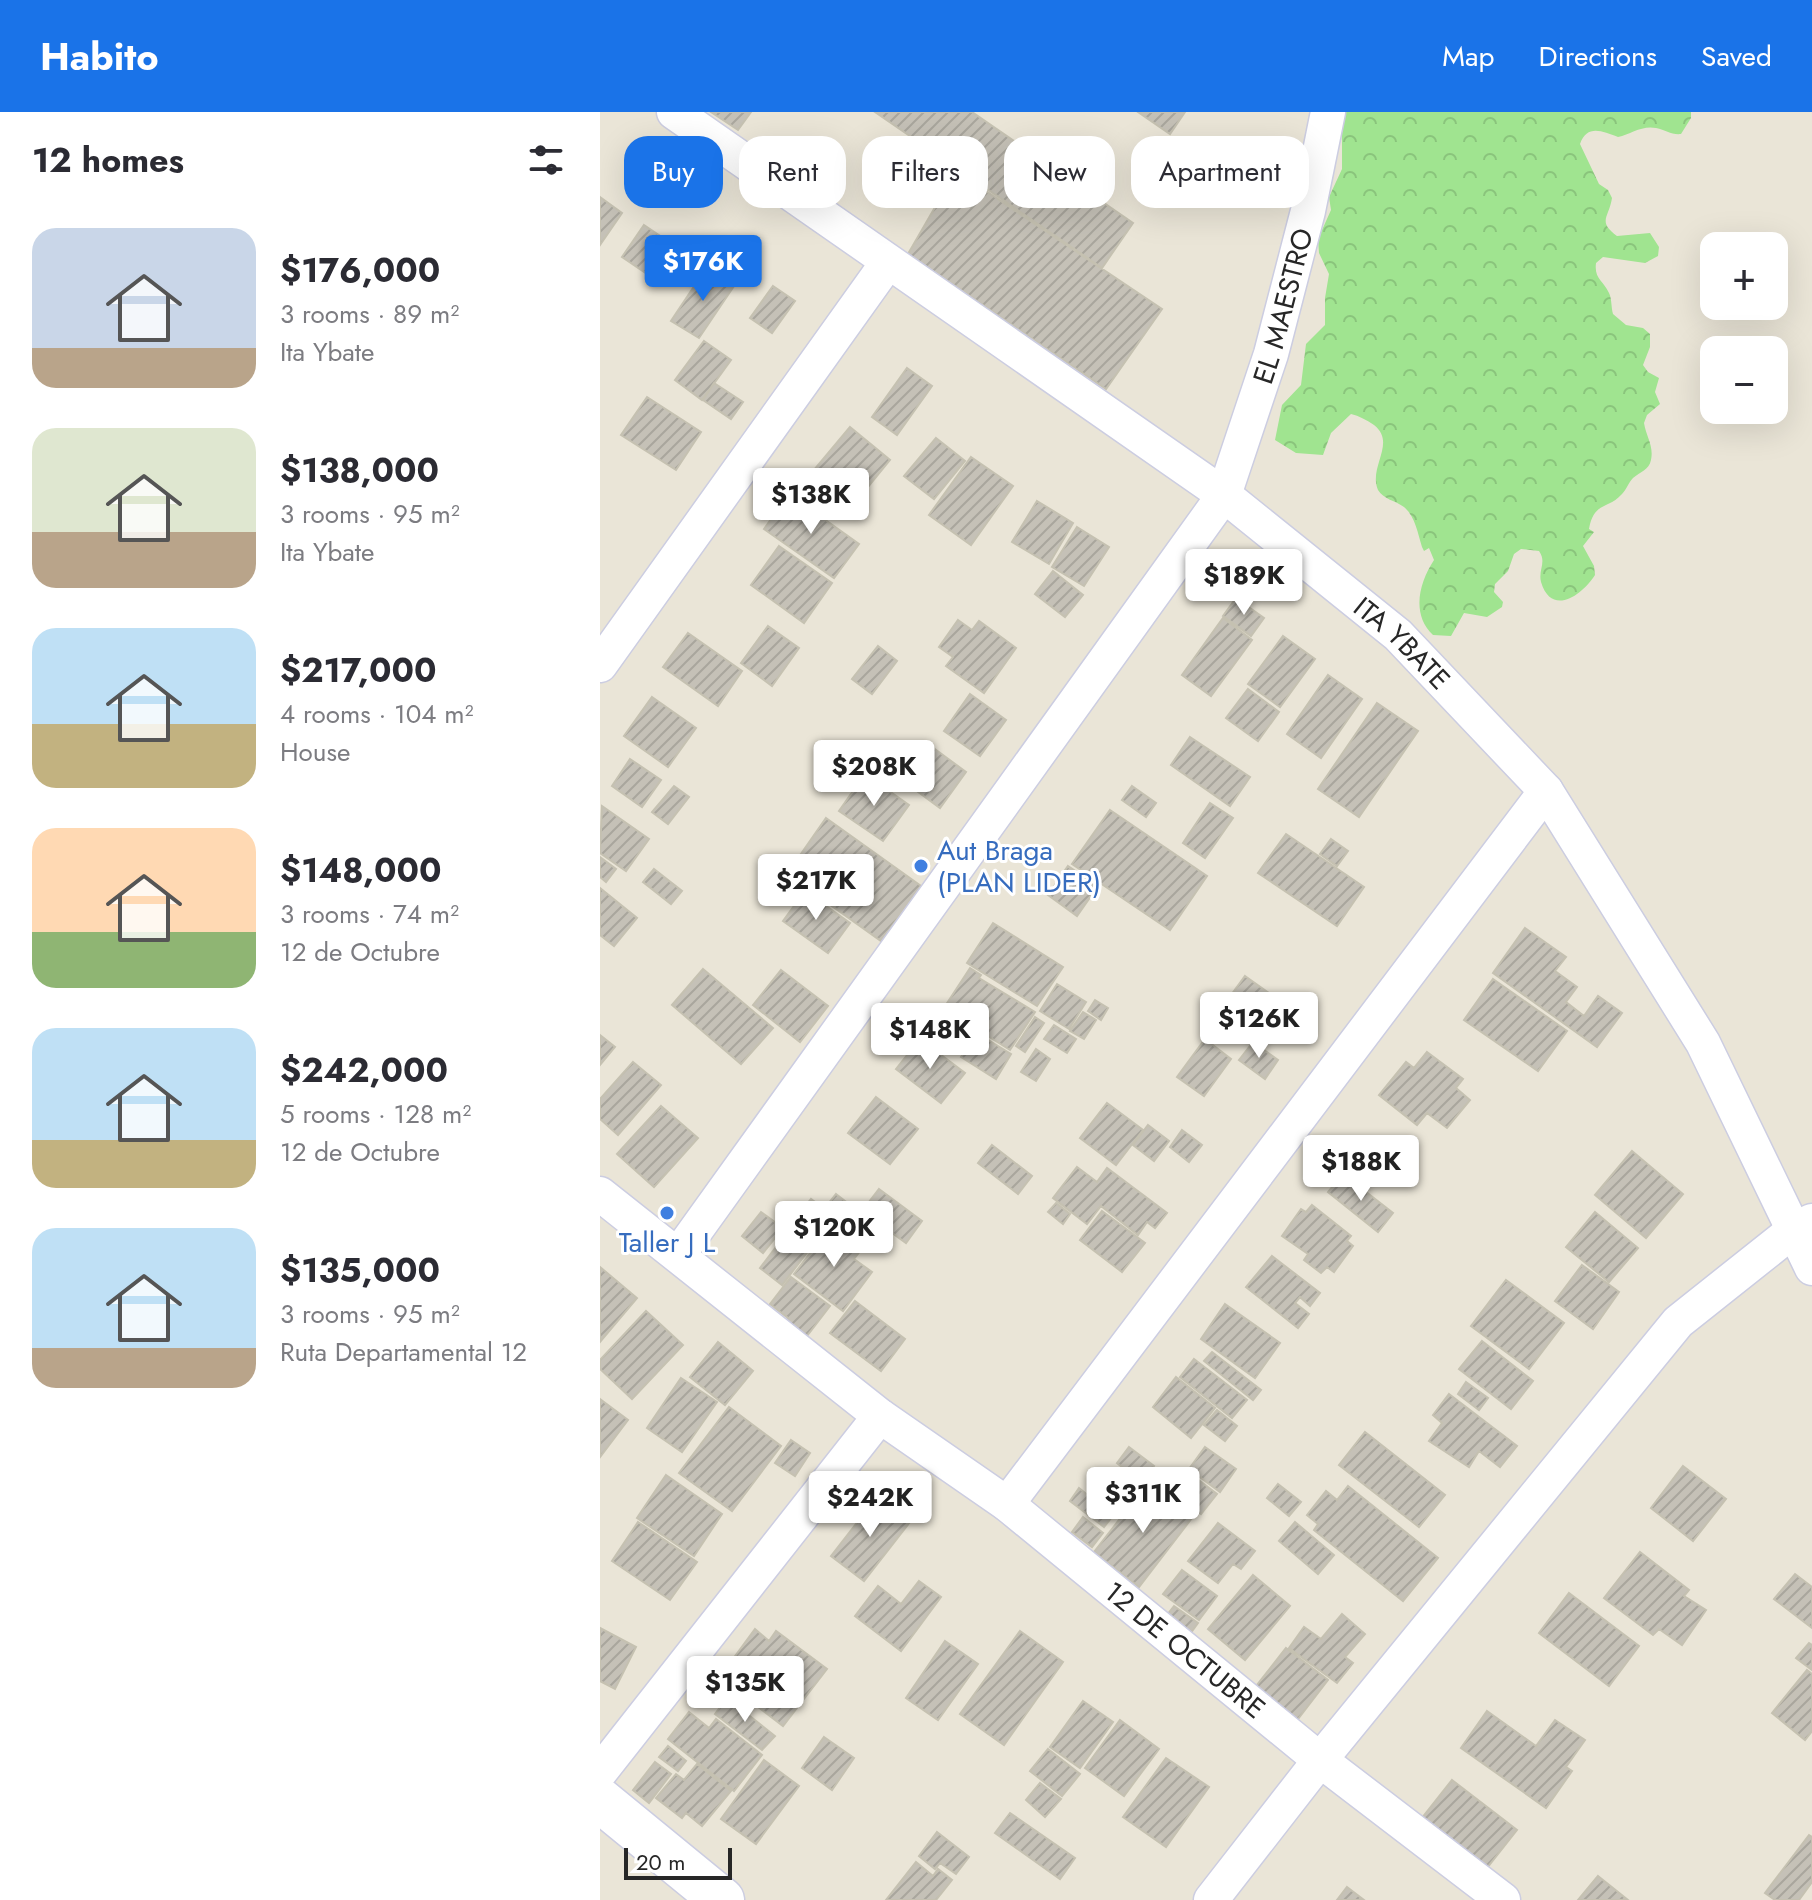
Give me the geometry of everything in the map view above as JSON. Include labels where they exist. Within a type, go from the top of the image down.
[{"type":"main road","points":[[600,1800],[722,1900]]},
{"type":"street","name":"ITA YBATE","points":[[674,112],[1224,495],[1398,635],[1546,791],[1703,1043],[1803,1225],[1812,1268]]},
{"type":"street","name":"EL MAESTRO","points":[[678,1255],[1224,495],[1271,354],[1308,211],[1328,112]]},
{"type":"street","points":[[600,665],[888,262]]},
{"type":"street","points":[[1007,1504],[1546,791]]},
{"type":"street","name":"12 DE OCTUBRE","points":[[600,1194],[880,1416],[1007,1504],[1320,1760],[1503,1900]]},
{"type":"street","points":[[1211,1900],[1320,1760],[1678,1322],[1803,1225]]},
{"type":"street","points":[[600,1772],[880,1416]]},
{"type":"green space","points":[[1342,112],[1691,112],[1691,118],[1681,134],[1651,127],[1618,137],[1591,131],[1580,144],[1599,184],[1608,190],[1612,198],[1607,227],[1617,236],[1650,233],[1659,247],[1658,256],[1645,263],[1603,257],[1596,263],[1596,268],[1610,295],[1613,314],[1626,325],[1643,328],[1650,334],[1650,347],[1643,365],[1659,378],[1655,392],[1660,404],[1647,415],[1644,423],[1652,455],[1650,463],[1617,499],[1594,514],[1589,529],[1594,532],[1583,546],[1594,566],[1595,575],[1583,589],[1568,599],[1552,599],[1546,593],[1541,582],[1542,559],[1539,551],[1521,549],[1514,554],[1508,571],[1495,584],[1494,592],[1503,602],[1502,607],[1487,617],[1464,613],[1451,636],[1433,635],[1422,618],[1420,598],[1424,578],[1434,560],[1429,548],[1424,551],[1408,511],[1378,490],[1376,473],[1383,447],[1380,432],[1369,421],[1351,414],[1331,433],[1323,455],[1296,453],[1275,440],[1282,405],[1301,385],[1306,344],[1325,325],[1329,274],[1319,253],[1318,239],[1331,210],[1329,197],[1342,169]]},
{"type":"building","points":[[711,112],[751,112],[738,130]]},
{"type":"building","points":[[875,112],[972,112],[1007,136],[1004,136],[1004,201],[988,190],[988,136],[910,136]]},
{"type":"building","points":[[1138,112],[1185,112],[1170,134]]},
{"type":"building","points":[[988,192],[1004,203],[1004,208],[1011,208],[1162,309],[1106,389],[908,254],[935,208],[988,208]]},
{"type":"building","points":[[600,197],[622,213],[600,245]]},
{"type":"building","points":[[1015,208],[1111,208],[1133,223],[1102,268]]},
{"type":"building","points":[[644,225],[684,252],[662,284],[622,257]]},
{"type":"building","points":[[707,267],[734,286],[699,338],[671,321]]},
{"type":"building","points":[[773,286],[795,301],[772,333],[750,318]]},
{"type":"building","points":[[704,341],[731,360],[702,400],[675,380]]},
{"type":"building","points":[[907,368],[932,386],[897,435],[872,417]]},
{"type":"building","points":[[714,383],[743,402],[731,419],[703,400]]},
{"type":"building","points":[[647,397],[701,432],[676,470],[621,435]]},
{"type":"building","points":[[850,427],[890,460],[854,504],[813,471]]},
{"type":"building","points":[[936,438],[965,461],[934,499],[904,476]]},
{"type":"building","points":[[971,457],[1013,486],[971,545],[929,515]]},
{"type":"building","points":[[789,494],[859,544],[834,578],[764,529]]},
{"type":"building","points":[[1037,501],[1073,523],[1049,564],[1012,542]]},
{"type":"building","points":[[1077,527],[1109,547],[1084,586],[1052,567]]},
{"type":"building","points":[[779,546],[832,583],[804,623],[751,585]]},
{"type":"building","points":[[1053,571],[1083,595],[1065,617],[1035,594]]},
{"type":"building","points":[[1236,598],[1264,618],[1251,636],[1223,616]]},
{"type":"building","points":[[1223,618],[1252,640],[1211,696],[1182,675]]},
{"type":"building","points":[[958,620],[972,630],[979,621],[1016,648],[984,693],[946,666],[953,657],[939,647]]},
{"type":"building","points":[[768,626],[799,648],[772,686],[741,663]]},
{"type":"building","points":[[688,633],[742,671],[718,706],[663,667]]},
{"type":"building","points":[[1283,636],[1315,659],[1280,707],[1248,684]]},
{"type":"building","points":[[878,646],[897,661],[872,694],[852,679]]},
{"type":"building","points":[[1328,675],[1362,699],[1321,758],[1287,734]]},
{"type":"building","points":[[1248,689],[1279,712],[1258,741],[1226,718]]},
{"type":"building","points":[[970,694],[1006,720],[980,756],[944,731]]},
{"type":"building","points":[[652,697],[696,728],[668,767],[624,736]]},
{"type":"building","points":[[1377,703],[1418,731],[1359,817],[1318,789]]},
{"type":"building","points":[[1190,737],[1250,777],[1230,806],[1171,765]]},
{"type":"building","points":[[928,744],[966,772],[940,808],[902,780]]},
{"type":"building","points":[[630,759],[661,780],[642,807],[612,786]]},
{"type":"building","points":[[865,774],[909,805],[883,841],[839,811]]},
{"type":"building","points":[[674,786],[689,797],[668,824],[652,812]]},
{"type":"building","points":[[1132,786],[1156,803],[1146,817],[1122,800]]},
{"type":"building","points":[[1210,803],[1233,818],[1205,858],[1183,843]]},
{"type":"building","points":[[602,806],[649,839],[626,871],[600,853]]},
{"type":"building","points":[[1110,810],[1207,876],[1170,930],[1072,864]]},
{"type":"building","points":[[826,818],[921,886],[881,941],[787,874]]},
{"type":"building","points":[[1286,834],[1364,887],[1337,926],[1258,873]]},
{"type":"building","points":[[1331,839],[1348,851],[1337,866],[1320,854]]},
{"type":"building","points":[[600,857],[616,869],[606,882],[600,877]]},
{"type":"building","points":[[1068,866],[1098,886],[1077,916],[1048,895]]},
{"type":"building","points":[[654,869],[682,891],[671,904],[643,882]]},
{"type":"building","points":[[600,888],[637,918],[614,946],[600,935]]},
{"type":"building","points":[[805,891],[850,923],[828,953],[783,921]]},
{"type":"building","points":[[993,923],[1063,967],[1037,1006],[967,963]]},
{"type":"building","points":[[1525,928],[1566,957],[1555,971],[1577,987],[1566,1002],[1584,1016],[1598,996],[1622,1013],[1597,1047],[1493,973]]},
{"type":"building","points":[[970,968],[981,975],[979,978],[1035,1012],[1010,1050],[956,1016],[952,1021],[940,1014]]},
{"type":"building","points":[[703,969],[773,1028],[741,1064],[672,1005]]},
{"type":"building","points":[[781,970],[828,1006],[800,1042],[753,1005]]},
{"type":"building","points":[[1245,976],[1287,1006],[1268,1033],[1226,1002]]},
{"type":"building","points":[[1493,979],[1567,1031],[1538,1071],[1464,1020]]},
{"type":"building","points":[[1057,984],[1086,1002],[1069,1029],[1040,1011]]},
{"type":"building","points":[[1095,1000],[1108,1008],[1101,1020],[1088,1011]]},
{"type":"building","points":[[1083,1012],[1096,1020],[1084,1039],[1070,1031]]},
{"type":"building","points":[[1236,1012],[1252,1023],[1244,1035],[1227,1023]]},
{"type":"building","points":[[1035,1017],[1044,1023],[1025,1052],[1016,1046]]},
{"type":"building","points":[[1054,1025],[1076,1039],[1067,1053],[1044,1039]]},
{"type":"building","points":[[977,1033],[1011,1054],[996,1079],[961,1057]]},
{"type":"building","points":[[600,1035],[615,1047],[600,1065]]},
{"type":"building","points":[[920,1039],[965,1073],[941,1103],[896,1069]]},
{"type":"building","points":[[1205,1039],[1231,1059],[1204,1096],[1177,1077]]},
{"type":"building","points":[[1253,1042],[1278,1060],[1265,1079],[1239,1060]]},
{"type":"building","points":[[1036,1049],[1050,1059],[1036,1081],[1021,1072]]},
{"type":"building","points":[[1427,1052],[1463,1079],[1456,1088],[1470,1100],[1447,1128],[1427,1113],[1417,1125],[1379,1095],[1406,1062],[1414,1068]]},
{"type":"building","points":[[633,1062],[661,1085],[618,1135],[600,1119],[600,1099]]},
{"type":"building","points":[[876,1097],[918,1129],[890,1164],[848,1133]]},
{"type":"building","points":[[1107,1103],[1143,1130],[1116,1165],[1080,1138]]},
{"type":"building","points":[[661,1106],[698,1138],[654,1187],[617,1154]]},
{"type":"building","points":[[1148,1125],[1169,1141],[1154,1161],[1133,1145]]},
{"type":"building","points":[[1182,1130],[1202,1145],[1189,1162],[1170,1147]]},
{"type":"building","points":[[992,1145],[1032,1176],[1018,1194],[978,1163]]},
{"type":"building","points":[[1632,1151],[1683,1194],[1646,1238],[1595,1195]]},
{"type":"building","points":[[1077,1167],[1097,1182],[1107,1168],[1167,1213],[1155,1228],[1147,1222],[1138,1235],[1101,1206],[1087,1224],[1053,1198]]},
{"type":"building","points":[[1343,1174],[1393,1213],[1378,1232],[1328,1192]]},
{"type":"building","points":[[879,1189],[922,1221],[906,1243],[862,1211]]},
{"type":"building","points":[[836,1194],[850,1205],[833,1225],[829,1222],[822,1231],[799,1214],[811,1199],[824,1209]]},
{"type":"building","points":[[1056,1203],[1070,1214],[1063,1224],[1048,1212]]},
{"type":"building","points":[[1312,1205],[1351,1236],[1347,1241],[1353,1246],[1334,1272],[1327,1267],[1321,1273],[1304,1260],[1308,1254],[1282,1236],[1301,1209],[1306,1212]]},
{"type":"building","points":[[1102,1211],[1145,1243],[1122,1272],[1080,1240]]},
{"type":"building","points":[[761,1212],[783,1228],[763,1253],[742,1236]]},
{"type":"building","points":[[1595,1212],[1638,1248],[1609,1282],[1566,1247]]},
{"type":"building","points":[[798,1218],[820,1236],[782,1285],[760,1268]]},
{"type":"building","points":[[831,1226],[861,1250],[854,1259],[872,1272],[843,1311],[794,1274]]},
{"type":"building","points":[[1272,1256],[1320,1293],[1310,1306],[1300,1297],[1295,1303],[1309,1314],[1298,1328],[1246,1287]]},
{"type":"building","points":[[1582,1265],[1619,1292],[1593,1329],[1555,1301]]},
{"type":"building","points":[[600,1267],[637,1298],[600,1342]]},
{"type":"building","points":[[791,1277],[830,1306],[800,1345],[785,1322],[788,1318],[770,1304]]},
{"type":"building","points":[[1506,1280],[1564,1323],[1529,1369],[1471,1326]]},
{"type":"building","points":[[855,1301],[905,1339],[881,1371],[830,1333]]},
{"type":"building","points":[[1225,1304],[1280,1343],[1255,1378],[1201,1339]]},
{"type":"building","points":[[646,1311],[683,1345],[632,1399],[600,1369],[600,1360]]},
{"type":"building","points":[[1482,1341],[1533,1381],[1511,1409],[1459,1369]]},
{"type":"building","points":[[718,1342],[753,1371],[725,1405],[690,1377]]},
{"type":"building","points":[[1212,1352],[1261,1390],[1253,1400],[1204,1361]]},
{"type":"building","points":[[1194,1359],[1247,1400],[1232,1418],[1180,1377]]},
{"type":"building","points":[[1176,1377],[1215,1408],[1191,1438],[1153,1407]]},
{"type":"building","points":[[681,1378],[717,1402],[682,1452],[647,1428]]},
{"type":"building","points":[[1466,1382],[1488,1398],[1479,1410],[1458,1394]]},
{"type":"building","points":[[1449,1394],[1517,1446],[1500,1467],[1479,1451],[1469,1467],[1429,1441],[1442,1423],[1433,1415]]},
{"type":"building","points":[[600,1399],[628,1420],[600,1457]]},
{"type":"building","points":[[729,1407],[781,1446],[732,1511],[679,1473]]},
{"type":"building","points":[[1217,1410],[1237,1426],[1225,1441],[1204,1425]]},
{"type":"building","points":[[1365,1432],[1445,1495],[1419,1527],[1339,1465]]},
{"type":"building","points":[[791,1440],[810,1453],[795,1476],[775,1463]]},
{"type":"building","points":[[1129,1447],[1154,1466],[1141,1482],[1117,1463]]},
{"type":"building","points":[[1205,1447],[1236,1469],[1220,1492],[1189,1469]]},
{"type":"building","points":[[1683,1466],[1726,1499],[1693,1541],[1651,1508]]},
{"type":"building","points":[[666,1475],[722,1514],[694,1556],[637,1518]]},
{"type":"building","points":[[1200,1481],[1217,1494],[1201,1514],[1184,1501]]},
{"type":"building","points":[[1147,1484],[1192,1518],[1139,1587],[1094,1552]]},
{"type":"building","points":[[1278,1484],[1301,1502],[1289,1516],[1267,1498]]},
{"type":"building","points":[[1348,1486],[1438,1558],[1403,1601],[1314,1530],[1318,1524],[1307,1515],[1326,1491],[1337,1500]]},
{"type":"building","points":[[1079,1488],[1095,1501],[1105,1488],[1124,1502],[1104,1527],[1070,1501]]},
{"type":"building","points":[[877,1497],[910,1522],[864,1581],[831,1556]]},
{"type":"building","points":[[1083,1517],[1103,1533],[1092,1547],[1072,1532]]},
{"type":"building","points":[[638,1522],[697,1562],[670,1600],[612,1561]]},
{"type":"building","points":[[1295,1522],[1334,1555],[1318,1574],[1279,1541]]},
{"type":"building","points":[[1218,1523],[1255,1551],[1241,1569],[1233,1564],[1218,1583],[1188,1561]]},
{"type":"building","points":[[1640,1552],[1689,1590],[1684,1596],[1706,1610],[1682,1645],[1659,1629],[1653,1635],[1604,1598]]},
{"type":"building","points":[[1182,1570],[1217,1596],[1199,1620],[1163,1594]]},
{"type":"building","points":[[1795,1574],[1812,1587],[1812,1628],[1774,1599]]},
{"type":"building","points":[[1253,1575],[1290,1606],[1245,1660],[1208,1629]]},
{"type":"building","points":[[919,1581],[941,1597],[901,1651],[855,1616],[878,1586],[901,1604]]},
{"type":"building","points":[[1569,1593],[1639,1646],[1609,1686],[1539,1633]]},
{"type":"building","points":[[1174,1606],[1198,1623],[1187,1638],[1163,1620]]},
{"type":"building","points":[[1342,1614],[1365,1634],[1345,1657],[1353,1663],[1337,1683],[1289,1648],[1304,1627],[1321,1639]]},
{"type":"building","points":[[600,1628],[636,1647],[615,1689],[600,1681]]},
{"type":"building","points":[[755,1629],[769,1641],[776,1631],[827,1669],[783,1726],[745,1697],[756,1682],[730,1663]]},
{"type":"building","points":[[1020,1631],[1063,1662],[1004,1745],[960,1714]]},
{"type":"building","points":[[945,1641],[978,1664],[938,1720],[906,1698]]},
{"type":"building","points":[[1809,1643],[1812,1645],[1812,1670],[1796,1658]]},
{"type":"building","points":[[1286,1648],[1328,1680],[1291,1728],[1249,1695]]},
{"type":"building","points":[[1807,1670],[1812,1674],[1812,1731],[1805,1740],[1772,1713]]},
{"type":"building","points":[[727,1698],[775,1736],[762,1750],[715,1714]]},
{"type":"building","points":[[1083,1701],[1113,1722],[1080,1768],[1050,1747]]},
{"type":"building","points":[[1487,1711],[1536,1746],[1555,1720],[1585,1740],[1566,1767],[1572,1771],[1546,1808],[1461,1748]]},
{"type":"building","points":[[689,1712],[709,1728],[716,1719],[762,1755],[734,1791],[668,1739]]},
{"type":"building","points":[[1120,1720],[1159,1749],[1124,1796],[1085,1768]]},
{"type":"building","points":[[824,1737],[854,1758],[832,1790],[802,1768]]},
{"type":"building","points":[[668,1746],[686,1761],[678,1771],[659,1757]]},
{"type":"building","points":[[1048,1749],[1080,1774],[1062,1796],[1030,1771]]},
{"type":"building","points":[[1166,1758],[1209,1787],[1166,1847],[1123,1817]]},
{"type":"building","points":[[764,1760],[799,1786],[756,1844],[721,1819]]},
{"type":"building","points":[[655,1762],[671,1774],[649,1803],[633,1790]]},
{"type":"building","points":[[697,1764],[731,1791],[702,1826],[686,1813],[682,1818],[656,1798],[676,1774],[684,1780]]},
{"type":"building","points":[[1452,1780],[1517,1830],[1479,1878],[1414,1828]]},
{"type":"building","points":[[1040,1783],[1061,1799],[1045,1817],[1026,1800]]},
{"type":"building","points":[[1010,1813],[1075,1858],[1060,1879],[995,1833]]},
{"type":"building","points":[[937,1832],[969,1857],[956,1874],[940,1863],[935,1869],[919,1856]]},
{"type":"building","points":[[1809,1835],[1812,1837],[1812,1882],[1799,1900],[1775,1900],[1765,1893]]},
{"type":"building","points":[[916,1862],[933,1876],[938,1869],[952,1880],[936,1900],[886,1900]]},
{"type":"building","points":[[1598,1876],[1628,1900],[1578,1900]]},
{"type":"building","points":[[1347,1887],[1364,1900],[1337,1900]]},
{"type":"place","name":"Aut Braga (PLAN LIDER)","points":[[921,866]]},
{"type":"place","name":"Taller J L","points":[[667,1213]]}]
